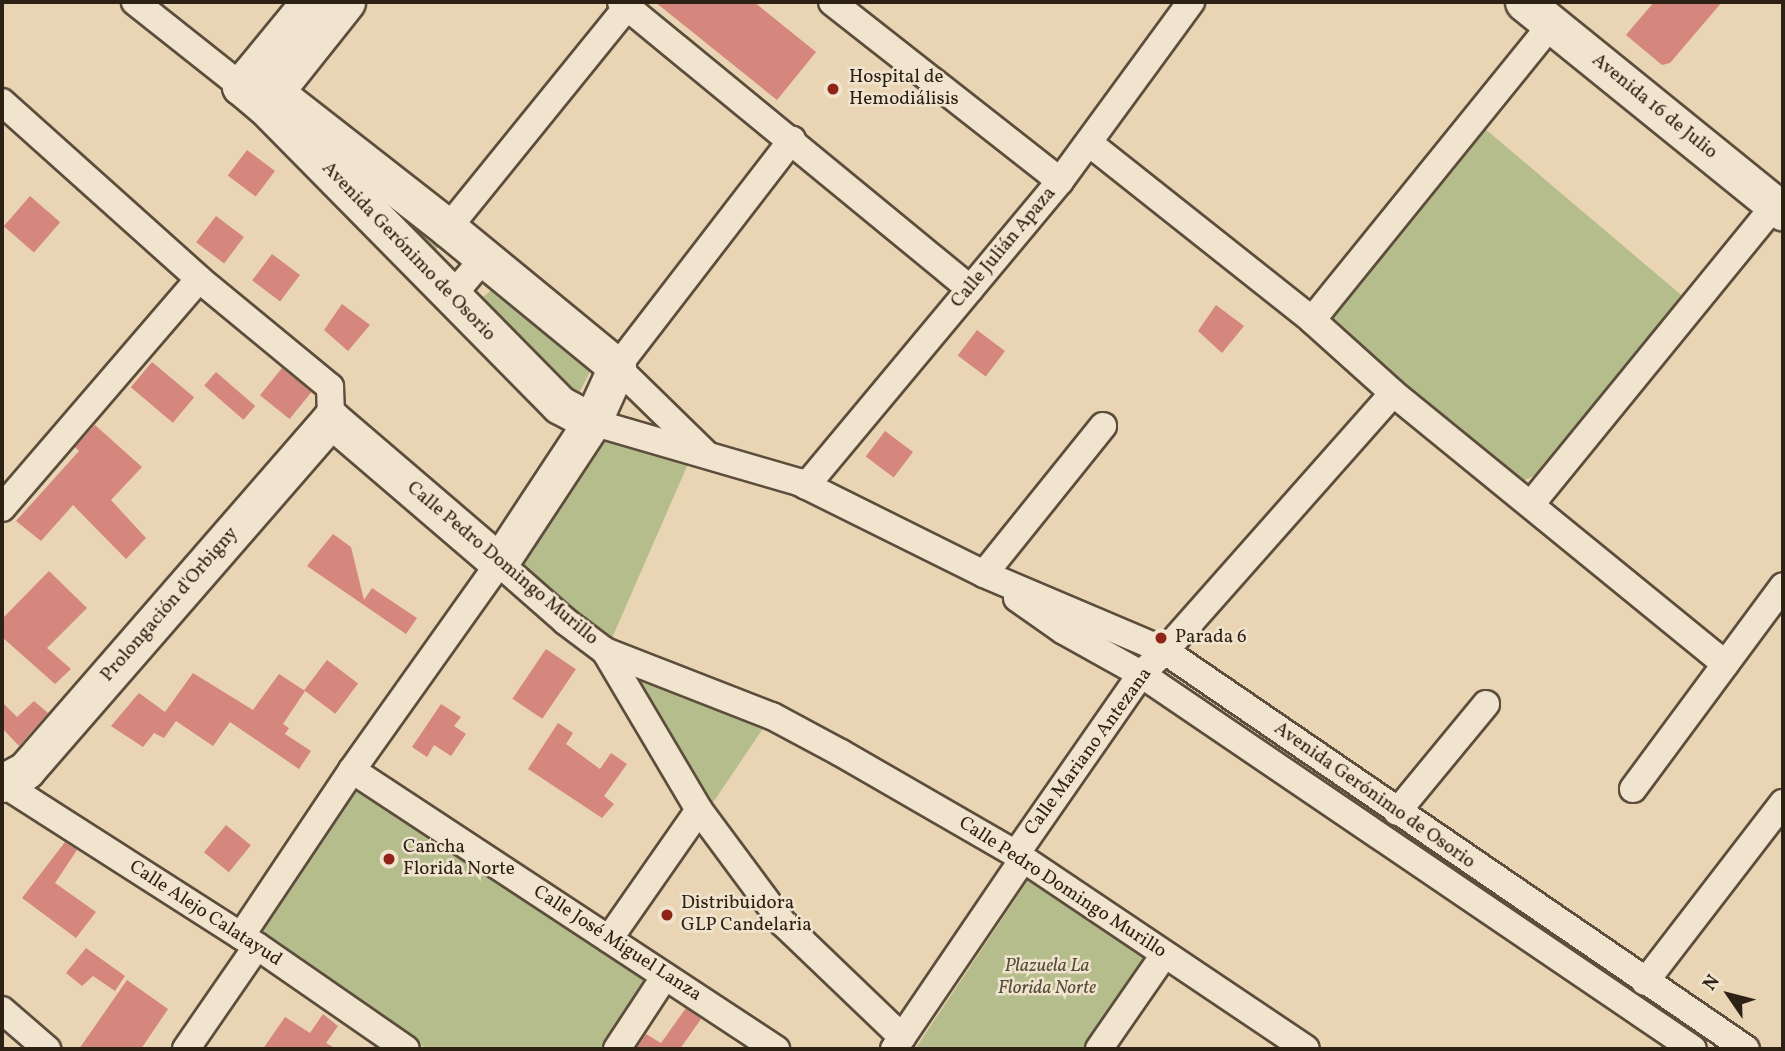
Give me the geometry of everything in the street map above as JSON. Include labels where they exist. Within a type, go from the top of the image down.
[{"type":"street","name":"Avenida Gerónimo de Osorio","points":[[135,2],[447,228],[617,367],[706,454]]},
{"type":"street","points":[[257,90],[310,2]]},
{"type":"street","points":[[257,90],[346,2]]},
{"type":"street","points":[[832,2],[1060,181]]},
{"type":"street","name":"Avenida 16 de Julio","points":[[1524,2],[1779,209]]},
{"type":"street","points":[[447,228],[626,3],[970,289]]},
{"type":"street","name":"Calle Julián Apaza","points":[[806,486],[1060,181],[1185,4]]},
{"type":"street","points":[[1312,320],[1552,24]]},
{"type":"street","name":"Avenida Gerónimo de Osorio","points":[[257,90],[451,296],[560,405],[593,422],[806,486],[984,574],[1165,651],[1746,1049]]},
{"type":"street","points":[[2,102],[200,279],[330,387],[331,419]]},
{"type":"street","points":[[187,1049],[352,770],[499,563],[593,422],[617,367],[792,140]]},
{"type":"street","points":[[1089,143],[1312,320],[1393,393],[1532,503],[1725,664]]},
{"type":"street","points":[[1532,503],[1779,209]]},
{"type":"street","points":[[451,296],[484,258]]},
{"type":"street","points":[[2,508],[200,279]]},
{"type":"street","name":"Calle Mariano Antezana","points":[[898,1043],[1141,674],[1165,651],[1393,393]]},
{"type":"street","name":"Calle Pedro Domingo Murillo","points":[[331,419],[565,621],[605,651],[772,716],[841,753],[1020,856],[1306,1049]]},
{"type":"street","name":"Prolongación d'Orbigny","points":[[2,783],[26,770],[331,419]]},
{"type":"street","points":[[984,574],[1103,426]]},
{"type":"street","name":"Avenida Gerónimo de Osorio","points":[[984,574],[1063,631],[1141,674],[1647,1021],[1676,1045]]},
{"type":"street","points":[[1633,789],[1783,586]]},
{"type":"street","points":[[605,651],[699,810],[783,923],[898,1043]]},
{"type":"street","points":[[1397,812],[1486,704]]},
{"type":"street","name":"Calle José Miguel Lanza","points":[[352,770],[776,1049]]},
{"type":"street","name":"Calle Alejo Calatayud","points":[[2,783],[249,941],[405,1049]]},
{"type":"street","points":[[1647,1021],[1655,988],[1783,803]]},
{"type":"street","points":[[608,939],[699,810]]},
{"type":"street","points":[[1098,1049],[1164,955]]},
{"type":"street","points":[[617,1049],[665,976]]},
{"type":"street","points":[[2,1010],[47,1049]]},
{"type":"green space","points":[[1484,128],[1686,299],[1536,475],[1525,480],[1516,479],[1333,326],[1331,319],[1335,308]]},
{"type":"green space","points":[[330,154],[444,241],[429,257]]},
{"type":"green space","points":[[495,287],[591,370],[577,397],[477,302]]},
{"type":"green space","points":[[606,436],[688,464],[612,638],[517,567]]},
{"type":"green space","points":[[641,681],[764,727],[712,804]]},
{"type":"green space","name":"Cancha Florida Norte","points":[[360,785],[649,982],[603,1049],[427,1049],[258,934]]},
{"type":"green space","name":"Plazuela La Florida Norte","points":[[1028,880],[1148,959],[1086,1049],[915,1049]]},
{"type":"building","name":"Hospital de Hemodiálisis","points":[[655,2],[754,2],[816,52],[777,100]]},
{"type":"building","points":[[1654,2],[1722,2],[1670,63],[1662,65],[1626,35]]},
{"type":"building","points":[[247,150],[275,171],[256,197],[228,176]]},
{"type":"building","points":[[30,196],[60,222],[34,252],[4,226]]},
{"type":"building","points":[[216,216],[244,237],[224,263],[196,242]]},
{"type":"building","points":[[272,254],[300,275],[280,301],[252,280]]},
{"type":"building","points":[[342,304],[370,325],[348,351],[324,330]]},
{"type":"building","points":[[1216,305],[1244,326],[1222,353],[1198,331]]},
{"type":"building","points":[[977,330],[1005,351],[986,377],[958,356]]},
{"type":"building","points":[[152,362],[194,397],[173,423],[131,387]]},
{"type":"building","points":[[282,368],[312,392],[290,419],[260,395]]},
{"type":"building","points":[[216,372],[255,406],[243,420],[204,386]]},
{"type":"building","points":[[95,425],[142,467],[111,500],[146,538],[126,559],[73,505],[41,541],[16,521],[79,451],[75,447]]},
{"type":"building","points":[[885,431],[913,452],[894,478],[866,457]]},
{"type":"building","points":[[333,534],[351,547],[364,600],[372,588],[417,618],[406,634],[307,566]]},
{"type":"building","points":[[49,571],[87,608],[47,648],[71,669],[55,684],[2,637],[2,619]]},
{"type":"building","points":[[546,649],[576,669],[542,719],[512,699]]},
{"type":"building","points":[[327,660],[358,683],[335,714],[304,690]]},
{"type":"building","points":[[193,673],[253,710],[279,674],[305,691],[283,724],[289,728],[285,734],[311,751],[299,769],[230,722],[213,746],[176,721],[164,738],[154,733],[143,747],[111,726],[139,693],[165,712]]},
{"type":"building","points":[[34,701],[48,713],[19,746],[2,728],[2,702],[17,717]]},
{"type":"building","points":[[441,704],[461,717],[454,726],[466,734],[451,756],[434,745],[427,757],[412,747]]},
{"type":"building","points":[[558,723],[573,733],[566,744],[600,769],[611,753],[627,764],[604,796],[614,804],[602,818],[528,769]]},
{"type":"building","points":[[226,825],[251,845],[229,872],[204,852]]},
{"type":"building","points":[[65,842],[77,850],[55,883],[96,912],[76,938],[22,898]]},
{"type":"building","points":[[86,948],[125,976],[115,991],[93,976],[82,986],[66,973]]},
{"type":"building","points":[[127,980],[168,1009],[141,1049],[79,1049]]},
{"type":"building","points":[[686,1008],[701,1019],[680,1049],[636,1049],[646,1034],[661,1043]]},
{"type":"building","points":[[323,1014],[338,1026],[326,1043],[336,1049],[263,1049],[285,1017],[310,1033]]},
{"type":"place","name":"Hospital de Hemodiálisis","points":[[833,89]]},
{"type":"place","name":"Parada 6","points":[[1161,638]]},
{"type":"place","name":"Cancha Florida Norte","points":[[389,859]]},
{"type":"place","name":"Distribuidora GLP Candelaria","points":[[667,915]]}]
